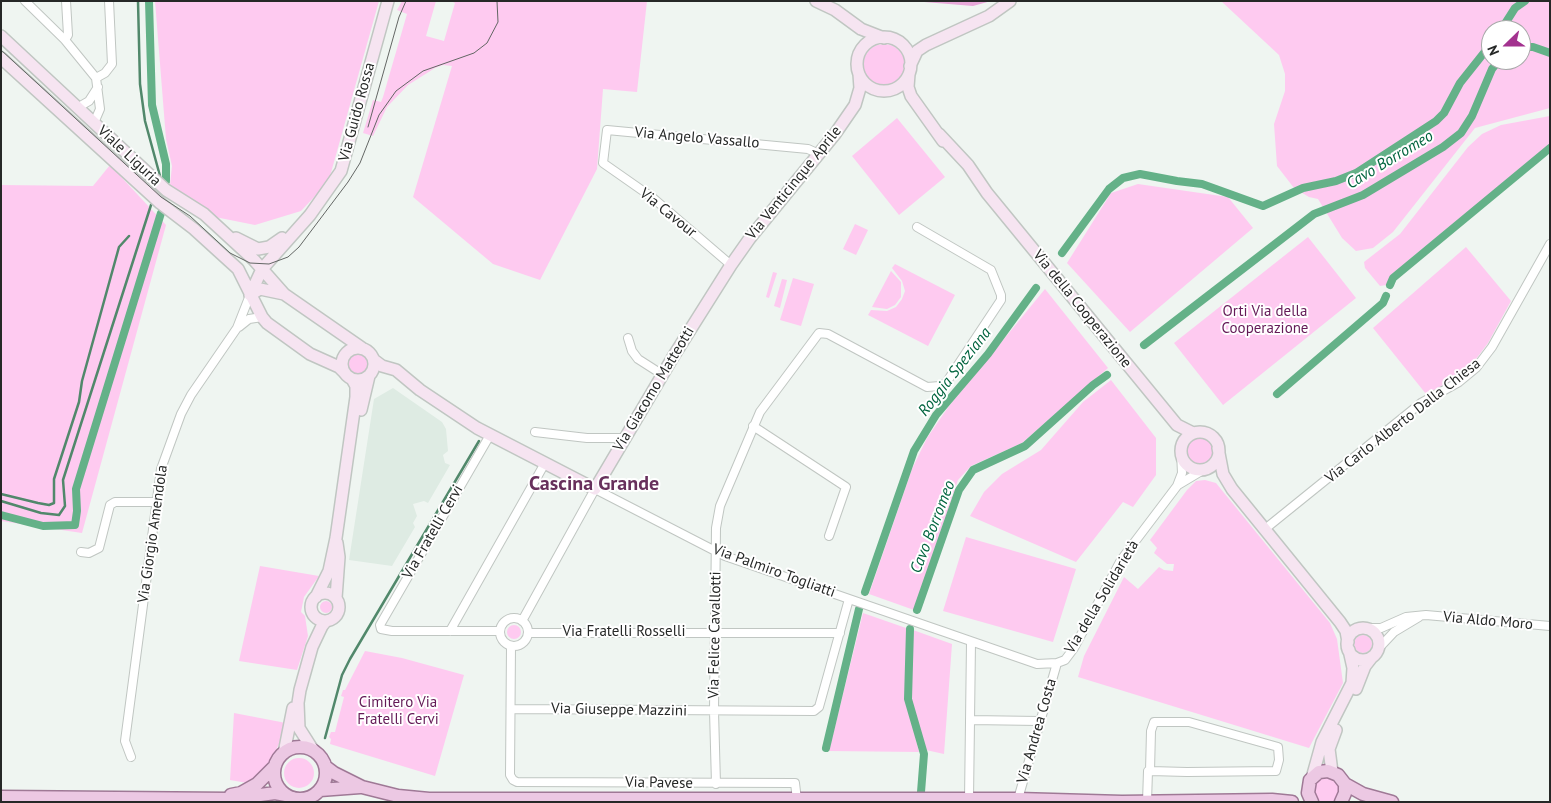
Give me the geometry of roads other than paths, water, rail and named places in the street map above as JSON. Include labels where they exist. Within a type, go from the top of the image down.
[{"type":"main road","points":[[221,797],[241,793],[257,784],[275,766],[284,753],[299,747],[313,750],[320,756],[326,767],[326,778],[312,797]]},
{"type":"main road","points":[[275,766],[275,780],[291,798]]},
{"type":"main road","points":[[326,767],[362,787],[398,796],[429,799],[1018,799],[1147,802],[1272,800],[1292,802]]},
{"type":"main road","points":[[1272,800],[1298,792],[1319,772],[1332,772],[1341,778],[1345,784],[1363,794],[1392,802]]},
{"type":"main road","points":[[1311,781],[1308,793],[1312,802]]},
{"type":"main road","points":[[1341,802],[1345,796],[1345,784]]},
{"type":"main road","points":[[1,797],[248,798],[275,793],[291,798],[312,797],[362,787]]},
{"type":"main road","points":[[1297,802],[1308,802]]},
{"type":"street","points":[[25,1],[65,40],[96,78],[100,109],[94,123]]},
{"type":"street","points":[[65,40],[68,35],[66,1]]},
{"type":"street","points":[[96,78],[105,73],[112,64],[109,1]]},
{"type":"street","name":"Via Guido Rossa","points":[[272,280],[275,266],[341,171],[388,1]]},
{"type":"street","points":[[816,1],[836,10],[848,20],[874,35],[900,43],[926,45]]},
{"type":"street","points":[[859,74],[866,84],[882,91],[899,86],[910,70],[917,52],[926,45],[982,19],[1010,1]]},
{"type":"street","points":[[848,20],[858,37],[859,74],[857,102]]},
{"type":"street","name":"Viale Liguria","points":[[1,36],[166,190],[196,208],[219,228],[262,269],[284,294]]},
{"type":"street","points":[[859,55],[871,40],[884,38]]},
{"type":"street","points":[[900,43],[909,56],[910,70]]},
{"type":"street","name":"Viale Liguria","points":[[1,58],[160,203],[194,229],[238,269],[262,318]]},
{"type":"street","name":"Via della Cooperazione","points":[[910,70],[909,90],[919,109],[940,134],[963,169],[987,193],[1177,425],[1193,433]]},
{"type":"street","points":[[77,108],[89,101],[98,87]]},
{"type":"street","name":"Via della Cooperazione","points":[[882,91],[896,94],[919,109]]},
{"type":"street","name":"Via Venticinque Aprile","points":[[731,265],[750,238],[819,154],[857,102],[867,95],[882,91]]},
{"type":"street","name":"Via Angelo Vassallo","points":[[603,163],[607,130],[808,150],[819,154]]},
{"type":"street","name":"Via Cavour","points":[[603,163],[652,198],[731,265]]},
{"type":"street","name":"Via Guido Rossa","points":[[219,228],[250,246],[265,248],[280,240],[310,215]]},
{"type":"street","name":"Via Guido Rossa","points":[[250,296],[262,269],[310,215]]},
{"type":"street","name":"Via Felice Cavallotti","points":[[716,784],[714,710],[715,551],[720,506],[760,412],[820,333],[828,334],[927,387],[940,386],[946,383],[999,304],[1001,295],[991,270],[987,266],[917,227]]},
{"type":"street","name":"Via Carlo Alberto Dalla Chiesa","points":[[1265,530],[1421,403],[1459,382],[1476,368],[1492,347],[1550,244]]},
{"type":"street","name":"Via Giacomo Matteotti","points":[[522,621],[624,438],[731,265]]},
{"type":"street","points":[[250,296],[260,289],[284,294],[370,352],[374,360],[357,428],[351,442]]},
{"type":"street","name":"Via Giorgio Amendola","points":[[131,757],[125,742],[161,468],[181,414],[237,328],[250,296]]},
{"type":"street","points":[[237,328],[249,319],[262,318],[303,350],[320,360],[339,367],[348,376],[362,380],[369,376]]},
{"type":"street","points":[[628,338],[632,351],[638,359],[663,375]]},
{"type":"street","points":[[312,647],[313,614],[311,606],[329,572],[351,442],[356,393],[342,362],[351,349],[362,348]]},
{"type":"street","name":"Via Palmiro Togliatti","points":[[374,360],[382,366],[396,370],[420,390],[490,436],[715,551],[1037,664],[1061,662]]},
{"type":"street","name":"Via Palmiro Togliatti","points":[[369,376],[394,377],[420,390]]},
{"type":"street","name":"Via della Cooperazione","points":[[1177,425],[1181,450]]},
{"type":"street","points":[[753,426],[846,487],[829,536]]},
{"type":"street","points":[[536,432],[586,438],[624,438]]},
{"type":"street","points":[[1232,489],[1214,475],[1185,463],[1181,450],[1186,438],[1193,433],[1209,434],[1214,439],[1224,474],[1232,489],[1346,631],[1353,668],[1352,683],[1322,742],[1311,781]]},
{"type":"street","name":"Via Fratelli Cervi","points":[[450,631],[392,631],[381,629],[382,619],[490,436]]},
{"type":"street","points":[[1202,469],[1216,460],[1218,448]]},
{"type":"street","name":"Via della Solidarietà","points":[[1061,662],[1079,640],[1121,560],[1177,486],[1182,473],[1181,450]]},
{"type":"street","points":[[500,631],[450,631],[545,463]]},
{"type":"street","name":"Via della Solidarietà","points":[[1177,486],[1202,469]]},
{"type":"street","points":[[81,552],[94,552],[98,548],[110,505],[115,502],[156,502]]},
{"type":"street","points":[[313,614],[320,620],[326,621],[333,619],[338,612],[336,598],[339,557],[336,538]]},
{"type":"street","points":[[316,597],[326,593],[336,598]]},
{"type":"street","points":[[840,634],[849,599]]},
{"type":"street","name":"Via Aldo Moro","points":[[1365,628],[1381,628],[1406,617],[1426,615],[1550,626]]},
{"type":"street","name":"Via Aldo Moro","points":[[1332,772],[1329,754],[1331,742],[1354,694],[1364,666],[1384,641],[1401,627],[1426,615]]},
{"type":"street","points":[[1337,618],[1365,628],[1377,636],[1375,653],[1359,659],[1348,646]]},
{"type":"street","points":[[500,631],[507,620],[516,619],[522,621],[528,632],[524,642],[511,646]]},
{"type":"street","points":[[313,750],[299,728],[297,714],[300,690],[312,647],[326,621]]},
{"type":"street","points":[[1348,646],[1351,633],[1365,628]]},
{"type":"street","points":[[500,631],[503,640],[511,646]]},
{"type":"street","name":"Via Fratelli Rosselli","points":[[528,632],[840,634]]},
{"type":"street","name":"Via Giuseppe Mazzini","points":[[511,709],[817,710],[840,634]]},
{"type":"street","points":[[970,800],[971,642]]},
{"type":"street","points":[[511,646],[511,709]]},
{"type":"street","name":"Via Andrea Costa","points":[[1018,799],[1039,721],[1061,662]]},
{"type":"street","points":[[284,753],[294,701],[300,690]]},
{"type":"street","name":"Via Pavese","points":[[511,709],[510,775],[517,782],[795,783],[796,800]]},
{"type":"street","points":[[970,720],[1039,721]]},
{"type":"street","points":[[1147,802],[1151,730],[1154,722],[1189,722],[1278,747],[1279,760],[1276,771],[1150,771]]},
{"type":"street","points":[[624,782],[624,800]]},
{"type":"waterway","points":[[138,1],[140,84],[145,121],[160,176]]},
{"type":"waterway","points":[[149,1],[152,105],[166,164],[166,181]]},
{"type":"waterway","name":"Roggia Speziana","points":[[1507,20],[1515,8],[1525,1]]},
{"type":"waterway","name":"Cavo Borromeo","points":[[1531,47],[1550,53]]},
{"type":"waterway","name":"Roggia Speziana","points":[[1062,253],[1109,189],[1123,178],[1140,174],[1202,184],[1263,206],[1303,188],[1336,181],[1356,173],[1436,121],[1444,113],[1460,83],[1481,57]]},
{"type":"waterway","name":"Cavo Borromeo","points":[[1144,345],[1314,214],[1363,195],[1443,147],[1461,133],[1472,116],[1492,70]]},
{"type":"waterway","points":[[1390,285],[1393,278],[1550,148]]},
{"type":"waterway","points":[[1,501],[41,513],[59,515],[65,506],[63,480],[151,205]]},
{"type":"waterway","points":[[1,515],[43,526],[75,525],[77,511],[76,489],[161,213]]},
{"type":"waterway","points":[[1,494],[49,505],[54,503],[54,479],[79,402],[82,381],[119,247],[129,236]]},
{"type":"waterway","name":"Roggia Speziana","points":[[865,592],[914,451],[936,415],[988,354],[1036,288]]},
{"type":"waterway","points":[[1277,394],[1383,303],[1386,296]]},
{"type":"waterway","name":"Cavo Borromeo","points":[[917,610],[959,490],[973,470],[1025,446],[1093,385],[1107,375]]},
{"type":"waterway","points":[[325,738],[342,675],[350,659],[479,441]]},
{"type":"waterway","name":"Roggia Speziana","points":[[826,748],[859,609]]},
{"type":"waterway","name":"Cavo Borromeo","points":[[910,629],[908,699],[924,754],[921,792]]},
{"type":"tram line","points":[[368,127],[399,17],[406,1]]},
{"type":"tram line","points":[[1,50],[161,197],[190,216],[230,253],[250,263],[269,264],[288,257],[299,247],[348,182],[360,163],[379,115],[396,91],[423,71],[474,53],[487,43],[498,22],[497,1]]},
{"type":"district","name":"Cascina Grande","points":[[594,484]]},
{"type":"park label","name":"Orti Via della Cooperazione","points":[[1265,320]]},
{"type":"park label","name":"Cimitero Via Fratelli Cervi","points":[[398,712]]}]
